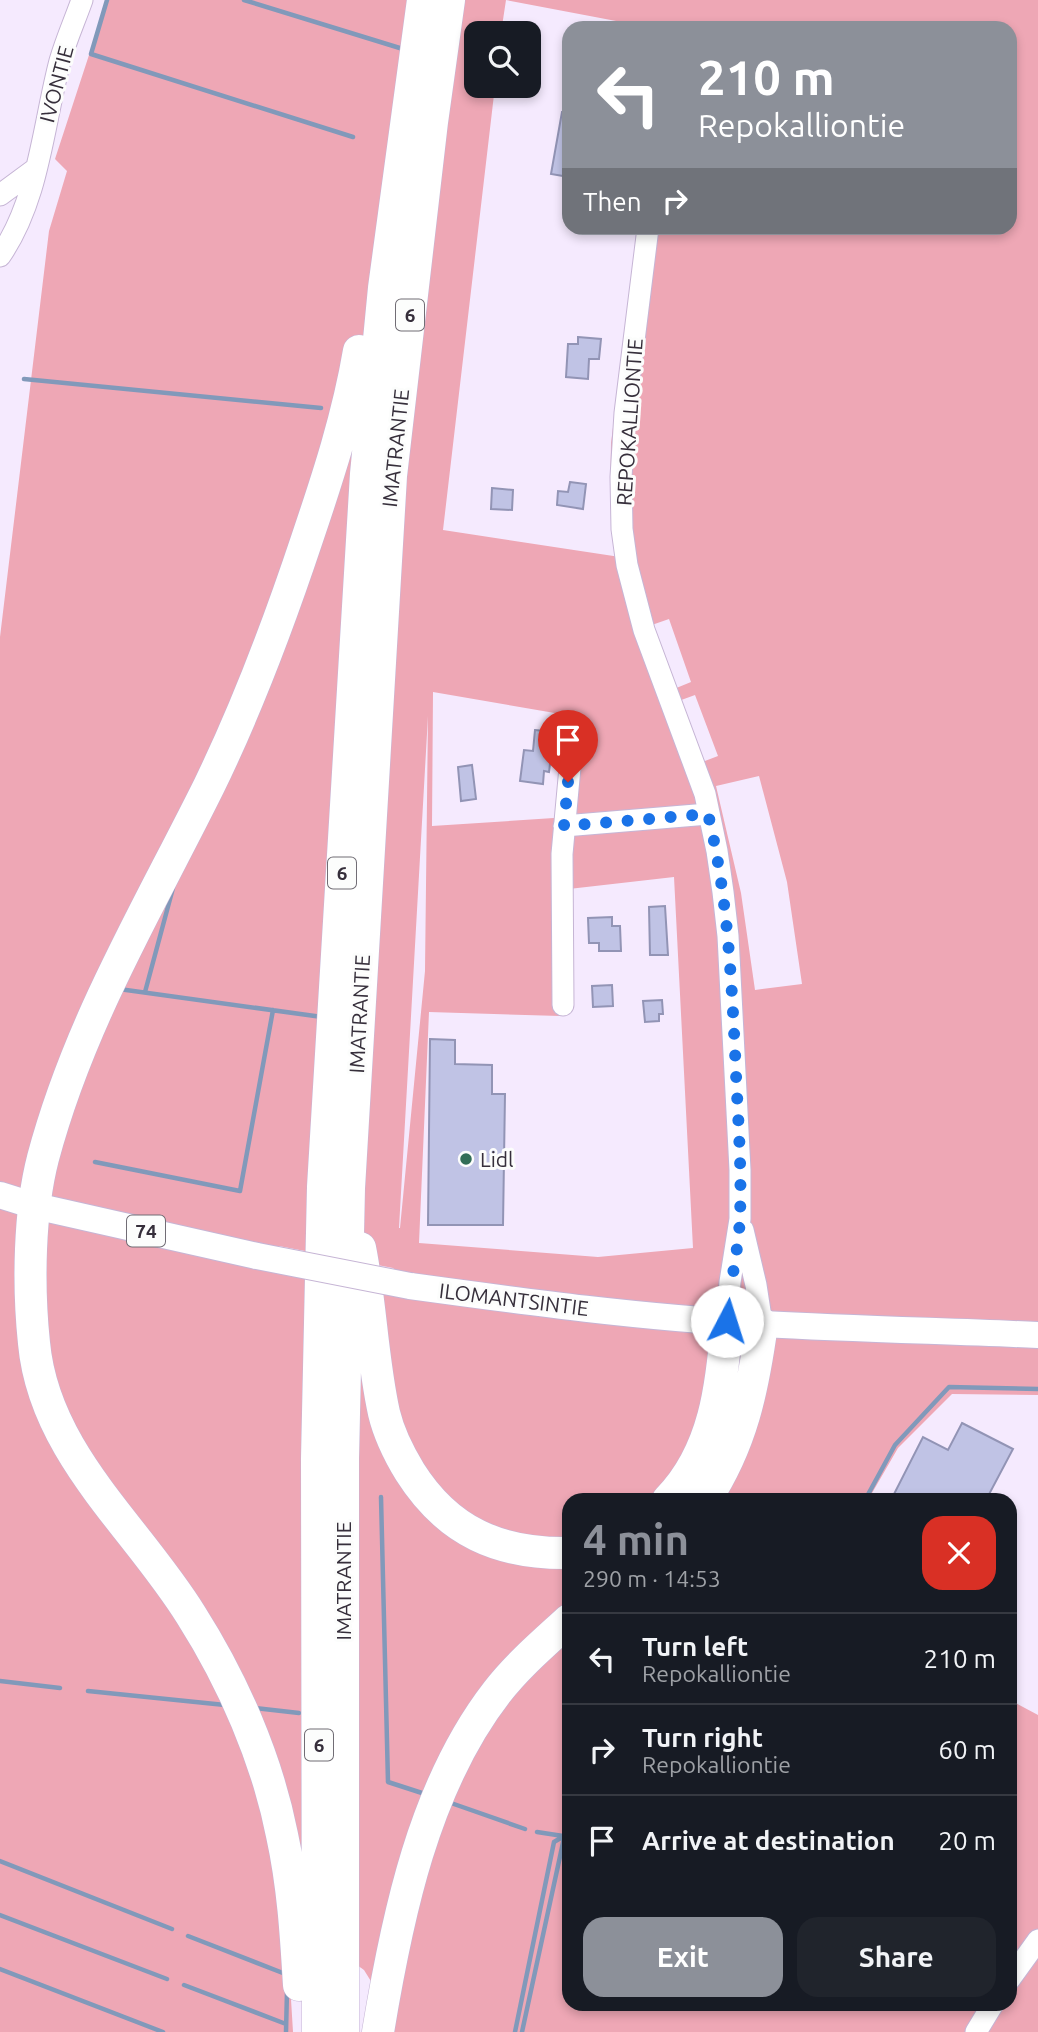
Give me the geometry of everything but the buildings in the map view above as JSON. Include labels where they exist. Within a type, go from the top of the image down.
[{"type":"highway","name":"IMATRANTIE","points":[[318,2032],[317,1459],[323,1188],[366,474],[384,288],[423,0]]},
{"type":"highway","name":"IMATRANTIE","points":[[343,2032],[343,1459],[349,1188],[391,476],[432,122],[449,0]]},
{"type":"highway","points":[[302,2032],[294,1905],[282,1833],[252,1735],[192,1617],[164,1574],[87,1474],[66,1443],[47,1406],[34,1349],[31,1300],[36,1206],[42,1161],[87,1029],[124,949],[216,772],[245,709],[338,446],[359,348],[384,288]]},
{"type":"highway","points":[[349,1188],[369,1296],[384,1414],[392,1440],[405,1464],[423,1492],[444,1514],[468,1532],[494,1544],[516,1549],[562,1553]]},
{"type":"highway","points":[[673,1493],[688,1474],[711,1428],[723,1375],[727,1321]]},
{"type":"highway","points":[[710,1493],[722,1474],[740,1433],[754,1378],[762,1324]]},
{"type":"highway","points":[[379,2032],[416,1853],[441,1787],[495,1694],[517,1668],[562,1626]]},
{"type":"main road","name":"ILOMANTSINTIE","points":[[0,1195],[36,1206],[257,1256],[410,1286],[528,1303],[762,1324],[1038,1335]]},
{"type":"street","name":"IVONTIE","points":[[0,256],[13,237],[23,214],[61,59],[82,0]]},
{"type":"street","points":[[0,195],[34,170]]},
{"type":"street","name":"REPOKALLIONTIE","points":[[647,235],[625,413],[621,477],[622,529],[627,565],[644,631],[705,794],[717,851],[728,936],[740,1170],[740,1219],[727,1321]]},
{"type":"street","points":[[563,1005],[562,854],[573,735]]},
{"type":"street","points":[[564,826],[708,814]]},
{"type":"street","name":"REPOKALLIONTIE","points":[[740,1219],[756,1285],[762,1324]]},
{"type":"street","points":[[1017,1969],[1038,1940]]},
{"type":"street","points":[[976,2032],[989,2011]]},
{"type":"shaded area","points":[[107,0],[506,0],[1038,0],[1038,1331],[665,1312],[397,1272],[393,1268],[279,1246],[265,1254],[32,1199],[23,1345],[153,1575],[218,1681],[273,1834],[287,1934],[293,2032],[0,2032],[0,637],[49,231],[67,171],[55,159]],"holes":[[[506,0],[616,21],[1017,21],[1017,235],[638,235],[611,443],[610,505],[620,557],[443,530],[494,98],[464,98],[464,21],[503,21]],[[669,619],[691,682],[669,691],[646,627]],[[433,692],[578,717],[569,817],[432,826]],[[695,695],[718,756],[697,764],[673,703]],[[428,716],[425,971],[399,1228]],[[759,776],[787,882],[802,984],[755,990],[741,893],[716,786]],[[674,877],[693,1248],[598,1257],[419,1243],[429,1012],[560,1016],[560,890]]]},
{"type":"shaded area","points":[[40,1217],[362,1289],[420,1494],[562,1554],[562,2011],[1017,2011],[1017,1704],[1038,1715],[1038,2032],[389,2032],[392,2015],[364,1970],[305,1928],[275,1786],[53,1404]]},
{"type":"shaded area","points":[[371,1289],[722,1328],[719,1374],[664,1493],[562,1493],[562,1546],[496,1539],[409,1460]]},
{"type":"shaded area","points":[[730,1328],[1038,1339],[1038,1395],[952,1394],[898,1448],[872,1493],[675,1493]]},
{"type":"waterway","points":[[107,0],[91,54],[353,137]]},
{"type":"waterway","points":[[244,0],[403,49]]},
{"type":"waterway","points":[[24,379],[321,408]]},
{"type":"waterway","points":[[145,992],[173,888]]},
{"type":"waterway","points":[[119,989],[322,1017]]},
{"type":"waterway","points":[[95,1162],[240,1191],[273,1010]]},
{"type":"waterway","points":[[869,1493],[895,1445],[949,1387],[1038,1389]]},
{"type":"waterway","points":[[381,1497],[388,1782],[422,1793]]},
{"type":"waterway","points":[[0,1681],[60,1688]]},
{"type":"waterway","points":[[88,1691],[225,1705]]},
{"type":"waterway","points":[[255,1708],[299,1713]]},
{"type":"waterway","points":[[451,1803],[525,1829]]},
{"type":"waterway","points":[[537,1832],[562,1836]]},
{"type":"waterway","points":[[515,2032],[554,1842],[562,1837]]},
{"type":"waterway","points":[[522,2032],[562,1847]]},
{"type":"waterway","points":[[0,1861],[172,1929]]},
{"type":"waterway","points":[[0,1915],[167,1979]]},
{"type":"waterway","points":[[188,1936],[288,1975]]},
{"type":"waterway","points":[[0,1969],[163,2032]]},
{"type":"waterway","points":[[184,1985],[286,2024]]},
{"type":"waterway","points":[[286,2032],[287,1991]]},
{"type":"place","name":"Lidl","points":[[466,1159]]},
{"type":"route","points":[[568,782],[564,826],[708,814],[717,851],[728,936],[740,1170],[740,1219],[727,1321]]}]
